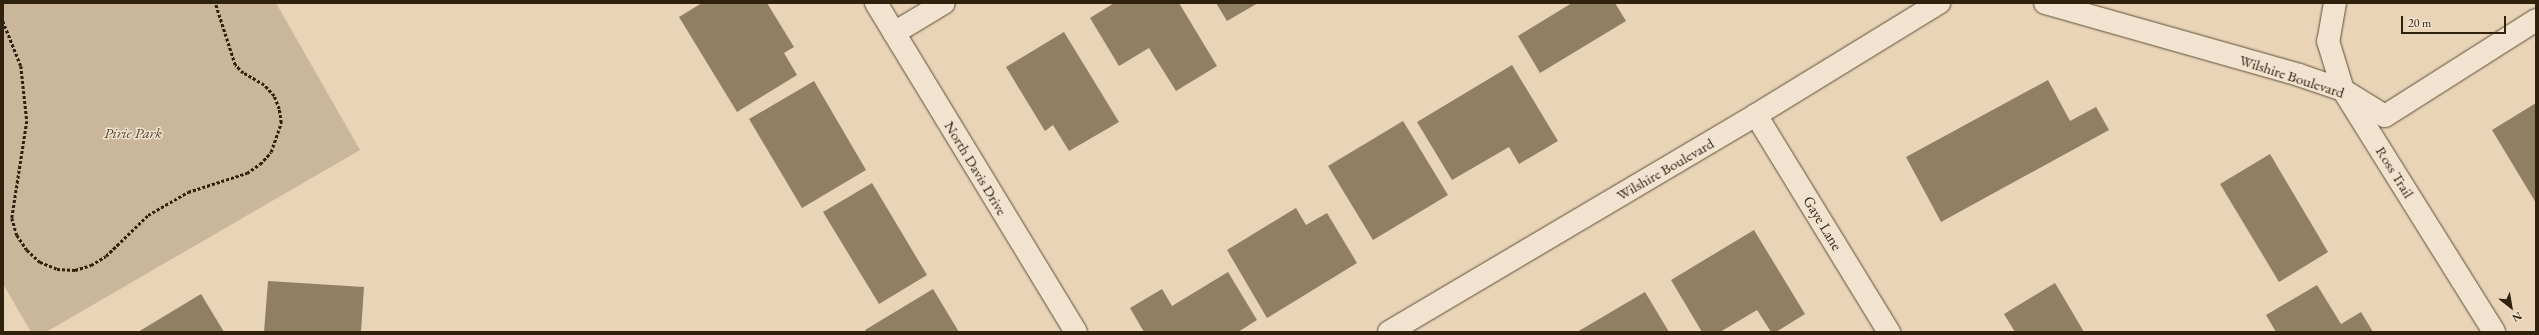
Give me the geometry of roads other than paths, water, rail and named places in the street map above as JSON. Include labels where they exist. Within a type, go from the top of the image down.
[{"type":"street","name":"North Davis Drive","points":[[876,3],[1076,332]]},
{"type":"street","points":[[894,33],[944,3]]},
{"type":"street","name":"Wilshire Boulevard","points":[[1389,332],[1756,115],[1939,3]]},
{"type":"street","name":"Wilshire Boulevard","points":[[2045,3],[2343,90],[2385,116],[2536,20]]},
{"type":"street","name":"Ross Trail","points":[[2335,3],[2328,41],[2343,90],[2494,332]]},
{"type":"street","name":"Gaye Lane","points":[[1756,115],[1889,332]]},
{"type":"park label","name":"Pirie Park","points":[[133,133]]}]
